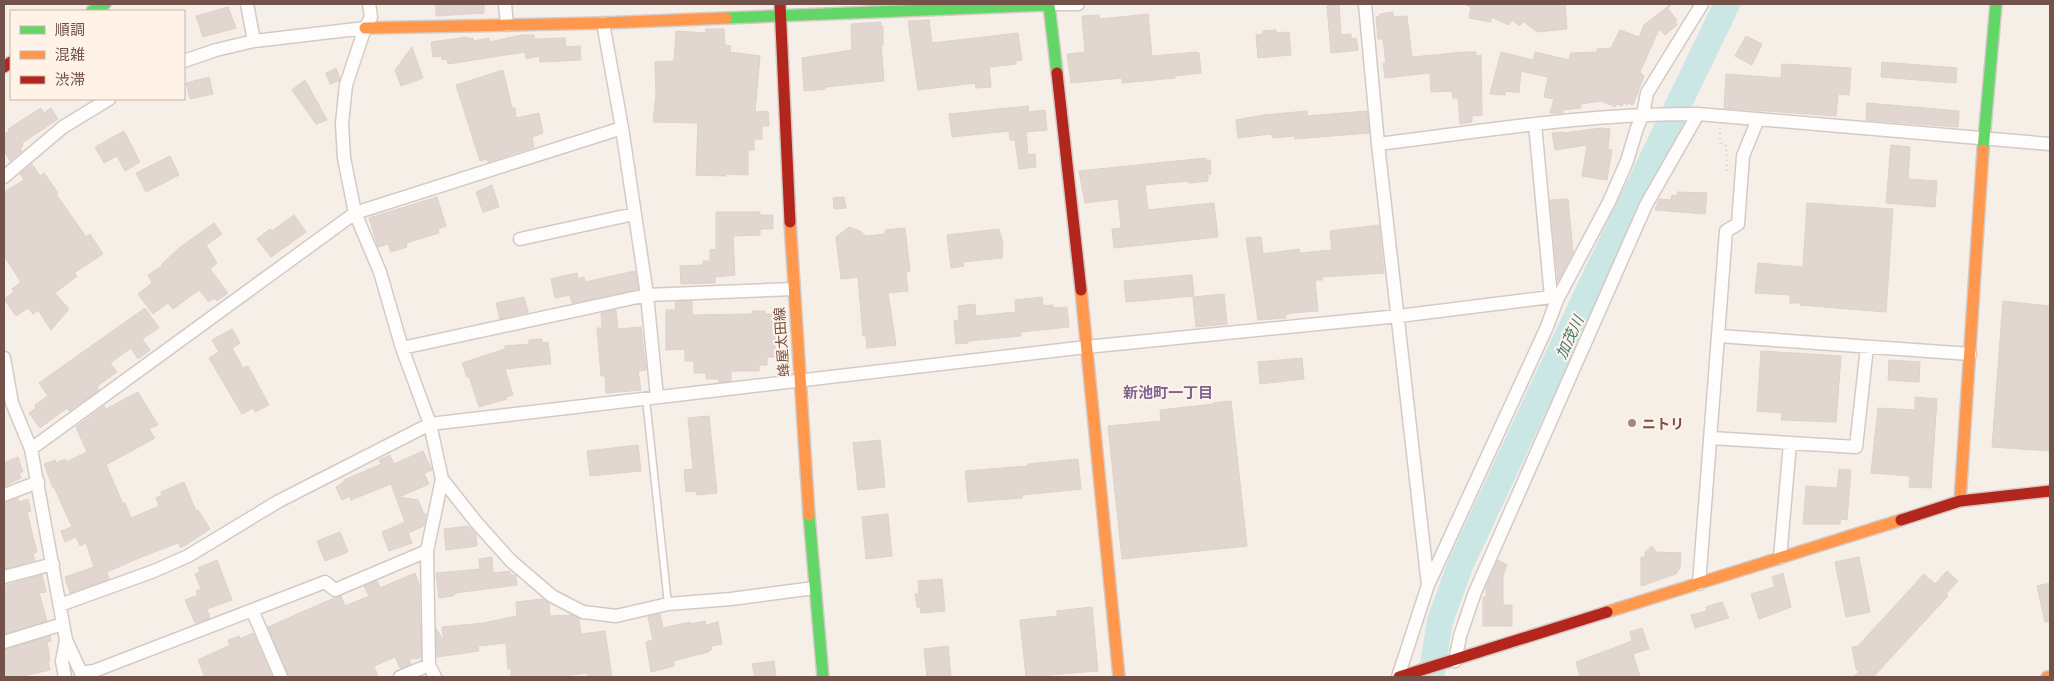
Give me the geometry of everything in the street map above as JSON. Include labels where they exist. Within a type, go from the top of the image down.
[{"type":"street","points":[[94,10],[105,4]]},
{"type":"street","points":[[247,4],[254,40]]},
{"type":"street","points":[[370,4],[371,16],[365,28],[346,85],[342,124],[344,158],[355,212],[380,272],[402,348],[430,424],[442,478],[427,551],[429,665],[435,677]]},
{"type":"street","points":[[505,4],[507,25]]},
{"type":"street","name":"蜂屋太田線","points":[[780,4],[793,289],[814,588],[823,677]]},
{"type":"street","points":[[1049,4],[1075,226],[1119,677]]},
{"type":"street","points":[[185,62],[216,50],[254,40],[365,28],[603,23],[1078,4]]},
{"type":"street","points":[[1365,4],[1378,144],[1428,585]]},
{"type":"street","points":[[1398,677],[1428,585],[1546,329],[1554,298],[1609,202],[1627,162],[1643,114],[1647,93],[1702,4]]},
{"type":"street","points":[[1960,501],[1984,139],[1996,4]]},
{"type":"street","points":[[603,23],[622,128],[647,295],[651,398]]},
{"type":"street","points":[[4,177],[63,127],[107,100]]},
{"type":"street","points":[[1378,144],[1535,124],[1643,114],[1698,114],[2050,144]]},
{"type":"street","points":[[1455,661],[1460,636],[1475,592],[1638,223],[1646,205],[1698,114]]},
{"type":"street","points":[[1699,584],[1726,231],[1738,224],[1743,156],[1758,119]]},
{"type":"street","points":[[1535,124],[1554,298]]},
{"type":"street","points":[[32,449],[355,212],[622,128]]},
{"type":"street","points":[[520,239],[634,214]]},
{"type":"street","points":[[402,348],[647,295],[793,289]]},
{"type":"street","points":[[60,605],[154,571],[188,556],[278,501],[430,424],[1086,347],[1399,316],[1554,298]]},
{"type":"street","points":[[1718,336],[1970,354]]},
{"type":"street","points":[[1711,438],[1856,447],[1867,347]]},
{"type":"street","points":[[4,358],[8,406],[32,449],[66,640],[83,675],[326,582],[334,590],[427,551]]},
{"type":"street","points":[[1780,558],[1790,443]]},
{"type":"street","points":[[442,478],[476,522],[511,560],[552,596],[583,612],[616,616],[668,604],[731,599],[814,588]]},
{"type":"street","points":[[4,495],[38,482]]},
{"type":"street","points":[[1398,677],[1455,661],[1960,501],[2050,491]]},
{"type":"street","points":[[4,577],[53,564]]},
{"type":"street","points":[[252,610],[281,677]]},
{"type":"street","points":[[4,642],[63,624]]},
{"type":"street","points":[[65,677],[62,661],[66,640]]},
{"type":"street","points":[[400,677],[429,665]]},
{"type":"lane","points":[[651,398],[668,604]]},
{"type":"path","points":[[1721,116],[1720,142],[1726,146],[1727,179]]},
{"type":"building","points":[[436,4],[484,4],[484,13],[436,16]]},
{"type":"building","points":[[1464,4],[1565,4],[1567,29],[1537,32],[1523,21],[1520,26],[1512,20],[1509,25],[1491,17],[1491,22],[1469,18],[1471,7]]},
{"type":"building","points":[[1671,4],[1668,9],[1677,20],[1675,22],[1677,25],[1665,35],[1659,29],[1640,72],[1644,76],[1633,105],[1624,103],[1622,106],[1617,104],[1615,107],[1602,101],[1581,104],[1581,108],[1562,110],[1563,113],[1550,113],[1554,99],[1544,97],[1548,77],[1521,71],[1519,93],[1505,91],[1505,95],[1490,94],[1501,52],[1533,60],[1535,52],[1569,60],[1571,53],[1597,52],[1597,49],[1611,48],[1620,30],[1639,37],[1644,25]]},
{"type":"building","points":[[1339,5],[1341,35],[1351,34],[1351,39],[1356,38],[1358,50],[1331,53],[1327,6]]},
{"type":"building","points":[[228,7],[236,28],[203,37],[196,16]]},
{"type":"building","points":[[1393,12],[1393,17],[1407,16],[1412,57],[1465,52],[1476,52],[1476,56],[1481,55],[1482,115],[1472,116],[1472,122],[1460,124],[1458,98],[1453,98],[1452,91],[1431,92],[1430,73],[1385,78],[1383,63],[1386,63],[1383,39],[1378,39],[1376,17],[1380,16],[1380,14]]},
{"type":"building","points":[[1148,14],[1152,56],[1197,52],[1199,53],[1201,73],[1175,76],[1175,78],[1122,83],[1122,78],[1071,83],[1067,54],[1085,52],[1082,16],[1099,15],[1100,19]]},
{"type":"building","points":[[929,20],[932,43],[1018,33],[1022,60],[1016,61],[1016,64],[989,67],[991,87],[976,88],[975,83],[918,90],[908,21]]},
{"type":"building","points":[[881,22],[880,25],[883,26],[883,45],[881,45],[884,81],[804,91],[802,58],[852,50],[851,24]]},
{"type":"building","points":[[706,29],[724,29],[725,45],[731,46],[730,52],[760,56],[755,112],[768,111],[769,126],[762,126],[762,139],[754,139],[754,150],[748,150],[748,175],[696,175],[698,123],[653,122],[656,94],[655,62],[674,61],[676,31],[706,33]]},
{"type":"building","points":[[1276,30],[1276,33],[1289,32],[1291,55],[1258,58],[1256,35],[1263,34],[1263,31]]},
{"type":"building","points":[[522,35],[534,35],[535,39],[565,38],[566,47],[580,46],[581,60],[540,62],[539,56],[526,59],[525,52],[448,64],[447,59],[442,60],[442,56],[433,57],[431,42],[468,37],[468,39],[473,38],[473,41],[489,38],[489,42]]},
{"type":"building","points":[[1746,36],[1762,44],[1752,65],[1735,56]]},
{"type":"building","points":[[412,47],[423,78],[401,86],[395,70]]},
{"type":"building","points":[[1882,62],[1957,68],[1956,83],[1881,77]]},
{"type":"building","points":[[1782,64],[1851,68],[1849,95],[1838,94],[1836,116],[1724,108],[1726,74],[1781,78]]},
{"type":"building","points":[[336,68],[340,78],[339,81],[330,84],[326,73]]},
{"type":"building","points":[[503,70],[512,108],[515,108],[516,118],[539,113],[543,133],[532,137],[534,147],[488,162],[487,159],[480,161],[456,85]]},
{"type":"building","points":[[209,77],[213,94],[190,99],[186,83]]},
{"type":"building","points":[[305,80],[327,120],[316,124],[292,90]]},
{"type":"building","points":[[1867,103],[1959,111],[1958,127],[1866,120]]},
{"type":"building","points":[[1028,106],[1029,112],[1045,110],[1047,130],[1026,132],[1028,155],[1035,154],[1036,167],[1019,169],[1015,140],[1010,140],[1009,131],[952,137],[949,114]]},
{"type":"building","points":[[41,108],[44,113],[51,108],[58,119],[22,143],[23,146],[20,148],[22,151],[10,161],[4,151],[4,134],[9,131],[8,129]]},
{"type":"building","points":[[1307,111],[1307,116],[1367,111],[1369,133],[1295,139],[1295,136],[1273,138],[1269,134],[1238,138],[1236,120]]},
{"type":"building","points":[[1601,128],[1610,129],[1608,149],[1612,150],[1607,180],[1582,176],[1587,145],[1555,150],[1552,133]]},
{"type":"building","points":[[124,131],[140,162],[125,171],[117,156],[104,163],[95,147]]},
{"type":"building","points":[[1891,145],[1910,147],[1908,179],[1937,181],[1935,207],[1886,203]]},
{"type":"building","points":[[170,156],[179,175],[146,192],[136,173]]},
{"type":"building","points":[[1206,158],[1206,160],[1210,160],[1211,174],[1208,174],[1208,181],[1145,185],[1148,210],[1214,203],[1218,237],[1114,248],[1112,229],[1121,228],[1118,199],[1085,203],[1079,171]]},
{"type":"building","points":[[32,164],[40,176],[44,173],[86,237],[90,234],[103,254],[74,273],[77,276],[55,293],[69,309],[51,330],[38,310],[33,314],[28,308],[16,316],[4,299],[14,292],[12,289],[21,282],[4,256],[4,192],[24,180],[20,174]]},
{"type":"building","points":[[492,185],[499,207],[483,212],[476,192]]},
{"type":"building","points":[[1677,192],[1707,193],[1705,214],[1655,210],[1659,199],[1671,200],[1672,195],[1678,196]]},
{"type":"building","points":[[437,197],[446,226],[438,229],[439,233],[406,243],[407,247],[391,252],[388,244],[378,247],[369,218]]},
{"type":"building","points":[[844,197],[846,208],[834,209],[833,198]]},
{"type":"building","points":[[1568,199],[1573,252],[1558,281],[1550,200]]},
{"type":"building","points":[[1807,203],[1893,209],[1886,312],[1800,305],[1800,303],[1790,303],[1790,295],[1755,293],[1758,263],[1803,267]]},
{"type":"building","points":[[716,212],[760,212],[760,215],[773,215],[773,229],[760,229],[760,235],[733,236],[735,275],[715,277],[715,283],[681,284],[680,266],[703,265],[703,261],[710,261],[710,250],[716,249]]},
{"type":"building","points":[[294,215],[306,232],[271,257],[257,239]]},
{"type":"building","points":[[214,223],[222,234],[206,245],[217,263],[210,269],[228,293],[217,301],[214,298],[209,302],[199,290],[173,309],[168,303],[153,314],[138,294],[152,283],[148,275],[162,266],[179,248]]},
{"type":"building","points":[[1379,225],[1384,273],[1322,277],[1323,280],[1315,280],[1318,311],[1291,313],[1285,315],[1286,318],[1258,320],[1246,238],[1261,237],[1263,254],[1299,249],[1300,253],[1332,250],[1330,231]]},
{"type":"building","points":[[849,227],[860,231],[866,236],[885,234],[885,230],[905,228],[910,271],[906,272],[908,291],[888,293],[896,345],[867,348],[866,336],[863,336],[858,277],[841,279],[836,237]]},
{"type":"building","points":[[999,229],[1003,244],[1002,258],[963,262],[964,266],[951,268],[947,235]]},
{"type":"building","points":[[635,271],[638,289],[572,303],[570,295],[555,298],[551,279],[577,273],[578,279],[584,277],[585,282]]},
{"type":"building","points":[[1192,275],[1194,296],[1126,302],[1124,281]]},
{"type":"building","points":[[1224,294],[1227,324],[1196,327],[1193,297]]},
{"type":"building","points":[[524,297],[528,312],[500,319],[496,303]]},
{"type":"building","points":[[1042,297],[1043,306],[1053,305],[1053,308],[1067,307],[1069,327],[1021,332],[1021,336],[968,341],[968,343],[956,344],[954,321],[959,320],[958,306],[975,304],[976,316],[1016,312],[1015,300]]},
{"type":"building","points":[[692,301],[692,315],[752,314],[752,311],[765,311],[765,314],[772,314],[772,334],[775,334],[775,357],[767,357],[767,365],[759,365],[759,371],[731,371],[731,381],[719,382],[719,379],[706,379],[706,373],[694,373],[694,361],[685,361],[685,349],[666,350],[666,310],[676,310],[675,302]]},
{"type":"building","points":[[2003,301],[2050,306],[2050,451],[1992,447]]},
{"type":"building","points":[[145,308],[159,328],[142,339],[150,350],[138,359],[131,348],[110,363],[117,372],[97,386],[99,390],[69,411],[67,408],[40,428],[29,413],[36,408],[35,405],[48,396],[39,383]]},
{"type":"building","points":[[616,310],[618,329],[641,327],[646,370],[638,371],[641,390],[606,393],[605,376],[601,376],[597,328],[602,328],[601,313]]},
{"type":"building","points":[[232,329],[240,343],[232,348],[243,368],[248,366],[269,405],[255,412],[253,408],[242,414],[209,358],[219,352],[212,340]]},
{"type":"building","points":[[542,339],[542,343],[548,342],[551,364],[505,369],[513,395],[506,397],[507,399],[479,407],[469,376],[467,377],[462,363],[505,349],[505,346],[529,344],[529,340]]},
{"type":"building","points":[[1761,351],[1841,356],[1836,422],[1781,420],[1782,413],[1757,411]]},
{"type":"building","points":[[1302,358],[1304,379],[1260,384],[1258,362]]},
{"type":"building","points":[[1889,360],[1920,362],[1919,382],[1888,380]]},
{"type":"building","points":[[138,392],[158,425],[149,429],[155,438],[106,465],[123,504],[125,503],[131,518],[159,506],[156,498],[162,495],[161,492],[184,482],[196,511],[198,510],[210,529],[181,548],[178,543],[139,558],[107,572],[109,579],[70,593],[65,577],[94,567],[86,543],[80,546],[76,537],[65,542],[61,531],[72,527],[53,488],[44,464],[55,460],[56,463],[65,459],[66,462],[87,452],[76,427],[104,406],[106,409]]},
{"type":"building","points":[[1915,397],[1937,399],[1931,488],[1909,487],[1910,476],[1871,473],[1878,408],[1915,410]]},
{"type":"building","points":[[1231,401],[1247,546],[1122,559],[1108,426],[1161,421],[1160,410]]},
{"type":"building","points":[[709,416],[717,493],[697,495],[696,491],[686,492],[684,470],[693,469],[688,418]]},
{"type":"building","points":[[880,440],[885,487],[858,490],[853,443]]},
{"type":"building","points":[[638,445],[641,471],[590,476],[587,451]]},
{"type":"building","points":[[423,451],[432,470],[424,473],[429,484],[399,497],[418,500],[424,514],[426,514],[424,526],[408,533],[412,543],[389,551],[382,532],[405,522],[391,484],[351,500],[350,496],[342,500],[336,487],[344,482],[344,480],[381,464],[379,460],[390,455],[394,464]]},
{"type":"building","points":[[18,457],[23,472],[19,473],[21,478],[4,486],[4,463]]},
{"type":"building","points":[[1078,459],[1081,489],[1022,495],[1022,498],[968,502],[965,471],[1028,466],[1028,464]]},
{"type":"building","points":[[1839,469],[1851,470],[1847,520],[1841,519],[1840,524],[1803,524],[1806,486],[1837,488]]},
{"type":"building","points":[[18,498],[19,502],[28,499],[31,511],[27,512],[37,552],[33,554],[35,560],[4,569],[4,503]]},
{"type":"building","points":[[888,514],[892,556],[866,559],[862,517]]},
{"type":"building","points":[[468,526],[476,534],[477,546],[446,550],[444,529]]},
{"type":"building","points":[[340,532],[348,552],[325,561],[317,541]]},
{"type":"building","points":[[1652,546],[1656,552],[1681,553],[1680,568],[1676,574],[1641,586],[1641,557],[1645,557],[1645,552]]},
{"type":"building","points":[[492,557],[493,573],[510,571],[510,574],[516,576],[517,585],[455,593],[453,596],[439,598],[436,573],[480,569],[479,559]]},
{"type":"building","points":[[1859,557],[1870,612],[1846,617],[1835,562]]},
{"type":"building","points":[[217,560],[232,600],[207,609],[210,618],[195,623],[185,600],[198,595],[196,591],[201,589],[195,574],[200,572],[198,568]]},
{"type":"building","points":[[1498,560],[1507,565],[1503,576],[1503,605],[1512,605],[1512,626],[1483,626],[1483,597],[1486,597],[1486,587]]},
{"type":"building","points":[[1947,571],[1958,581],[1946,594],[1948,596],[1873,677],[1853,677],[1859,672],[1856,669],[1852,647],[1858,646],[1924,574],[1935,584]]},
{"type":"building","points":[[415,573],[419,584],[421,658],[409,659],[411,664],[400,668],[395,657],[374,666],[378,677],[289,677],[268,627],[341,596],[345,606],[369,596],[364,586],[377,581],[380,588]]},
{"type":"building","points":[[1783,573],[1791,607],[1759,619],[1751,594],[1775,587],[1772,577]]},
{"type":"building","points":[[42,575],[46,592],[39,593],[47,621],[4,634],[4,586]]},
{"type":"building","points":[[942,579],[945,611],[921,613],[920,607],[917,607],[915,594],[919,594],[918,581]]},
{"type":"building","points":[[2050,583],[2050,622],[2045,622],[2037,586]]},
{"type":"building","points":[[543,599],[549,604],[550,616],[572,615],[579,619],[581,634],[605,631],[612,677],[588,677],[588,673],[556,677],[511,677],[511,669],[508,669],[506,643],[478,646],[479,651],[437,657],[436,628],[444,642],[442,627],[483,623],[517,616],[516,602]]},
{"type":"building","points":[[1722,602],[1729,618],[1695,628],[1691,615],[1707,611],[1706,607]]},
{"type":"building","points":[[1092,607],[1098,671],[1026,677],[1020,620],[1057,616],[1057,611]]},
{"type":"building","points":[[660,614],[663,628],[690,622],[690,624],[705,621],[706,625],[718,622],[722,644],[711,646],[712,649],[708,652],[673,661],[674,666],[651,672],[646,642],[653,640],[648,617]]},
{"type":"building","points":[[1642,628],[1649,649],[1633,654],[1640,677],[1580,677],[1576,662],[1632,641],[1630,632]]},
{"type":"building","points":[[253,633],[272,677],[205,677],[198,660],[230,645],[228,640],[239,636],[240,639]]},
{"type":"building","points":[[50,636],[51,641],[47,642],[50,670],[23,676],[4,677],[4,650]]},
{"type":"building","points":[[948,646],[951,677],[927,677],[924,649]]},
{"type":"building","points":[[774,661],[776,677],[755,677],[752,664]]},
{"type":"waterway","name":"加茂川","points":[[1431,677],[1440,621],[1460,566],[1586,296],[1727,4]]},
{"type":"traffic: fast","points":[[94,10],[105,4]]},
{"type":"traffic: fast","points":[[1983,150],[1996,4]]},
{"type":"traffic: fast","points":[[726,18],[1049,5],[1057,73]]},
{"type":"traffic: fast","points":[[809,515],[823,677]]},
{"type":"traffic: slow","points":[[365,28],[603,23],[726,18]]},
{"type":"traffic: slow","points":[[1960,501],[1983,150]]},
{"type":"traffic: slow","points":[[790,222],[809,515]]},
{"type":"traffic: slow","points":[[1081,290],[1119,677]]},
{"type":"traffic: slow","points":[[1607,612],[1901,520]]},
{"type":"traffic: jam","points":[[780,4],[790,222]]},
{"type":"traffic: jam","points":[[4,67],[10,63]]},
{"type":"traffic: jam","points":[[1057,73],[1081,290]]},
{"type":"traffic: jam","points":[[1901,520],[1960,501],[2050,491]]},
{"type":"traffic: jam","points":[[1399,677],[1607,612]]},
{"type":"place","name":"ニトリ","points":[[1632,423]]},
{"type":"district","name":"新池町一丁目","points":[[1168,392]]}]
